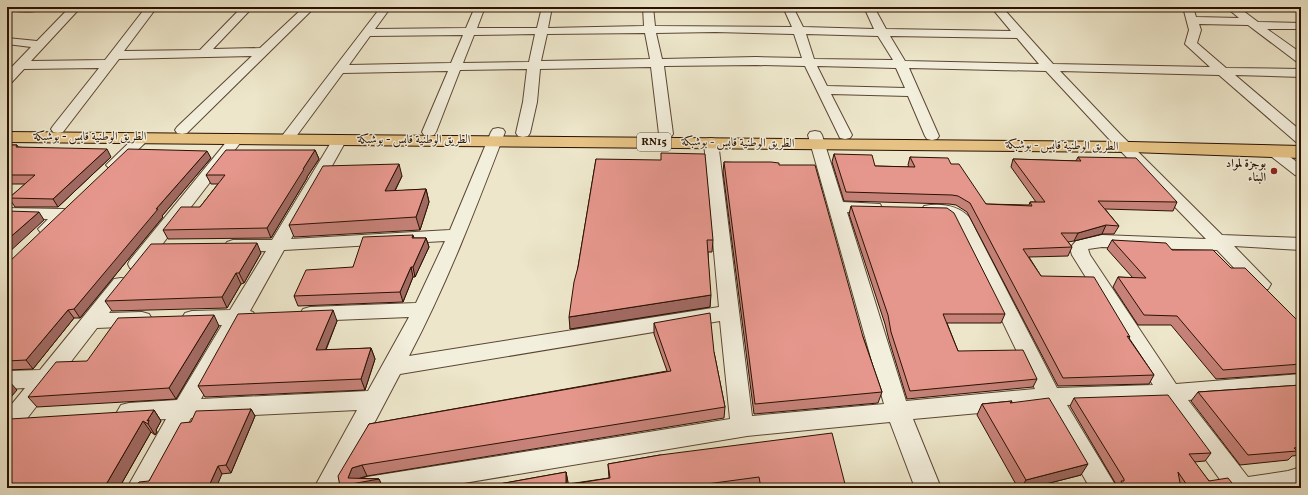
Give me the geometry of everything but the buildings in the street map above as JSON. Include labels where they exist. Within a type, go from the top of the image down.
[{"type":"main road","name":"الطريق الوطنية قابس - بوشبكة","points":[[7,129],[182,130],[290,135],[340,140],[497,136],[523,133],[666,134],[816,139],[1120,142],[1301,141]]},
{"type":"main road","name":"الطريق الوطنية قابس - بوشبكة","points":[[7,137],[237,138],[290,135],[429,132],[497,136],[711,142],[816,139],[845,135],[932,136],[1120,142],[1301,152]]},
{"type":"street","points":[[14,10],[38,7]]},
{"type":"street","points":[[7,79],[76,7]]},
{"type":"street","points":[[58,129],[152,7]]},
{"type":"street","points":[[204,53],[248,7]]},
{"type":"street","points":[[182,130],[310,7]]},
{"type":"street","points":[[290,135],[386,7]]},
{"type":"street","points":[[429,132],[480,7]]},
{"type":"street","points":[[523,133],[530,102],[534,66],[547,7]]},
{"type":"street","points":[[648,7],[650,30],[657,63],[666,134]]},
{"type":"street","points":[[788,7],[799,30],[809,62],[845,135]]},
{"type":"street","points":[[869,7],[881,32],[901,64],[932,136]]},
{"type":"street","points":[[984,7],[997,7],[1049,67],[1120,142],[1273,296]]},
{"type":"street","points":[[1188,7],[1195,33],[1191,44],[1301,141]]},
{"type":"street","points":[[1231,7],[1301,59]]},
{"type":"street","points":[[1192,20],[1301,26]]},
{"type":"street","points":[[366,33],[799,30],[1021,35]]},
{"type":"street","points":[[7,41],[39,44]]},
{"type":"street","points":[[20,65],[204,53],[262,52]]},
{"type":"street","points":[[340,69],[717,62],[809,62],[1301,73]]},
{"type":"street","points":[[823,90],[914,92]]},
{"type":"street","points":[[327,488],[423,310],[497,136]]},
{"type":"street","points":[[103,176],[143,137]]},
{"type":"street","points":[[10,423],[237,138]]},
{"type":"street","points":[[816,139],[898,412],[928,488]]},
{"type":"street","points":[[140,488],[236,317],[340,140]]},
{"type":"street","points":[[711,142],[742,427]]},
{"type":"street","points":[[1273,151],[1301,172]]},
{"type":"street","points":[[837,207],[889,209]]},
{"type":"street","points":[[7,213],[68,208],[35,240]]},
{"type":"street","points":[[911,209],[949,210],[955,213],[962,221],[1050,397],[1104,488]]},
{"type":"street","points":[[218,246],[278,245],[456,235]]},
{"type":"street","points":[[1241,488],[1170,393],[1080,255],[1079,248],[1082,245],[1102,241],[1301,244]]},
{"type":"street","points":[[150,248],[172,247]]},
{"type":"street","points":[[291,315],[423,310]]},
{"type":"street","points":[[392,367],[730,312]]},
{"type":"street","points":[[91,320],[267,316]]},
{"type":"street","points":[[7,380],[46,378]]},
{"type":"street","points":[[367,488],[742,427],[1050,397],[1170,393],[1301,383]]},
{"type":"street","points":[[107,414],[374,400]]},
{"type":"street","points":[[10,423],[37,418]]},
{"type":"street","points":[[1250,488],[1288,482],[1301,478]]},
{"type":"place","name":"بوجزة لمواد البناء","points":[[1274,171]]}]
